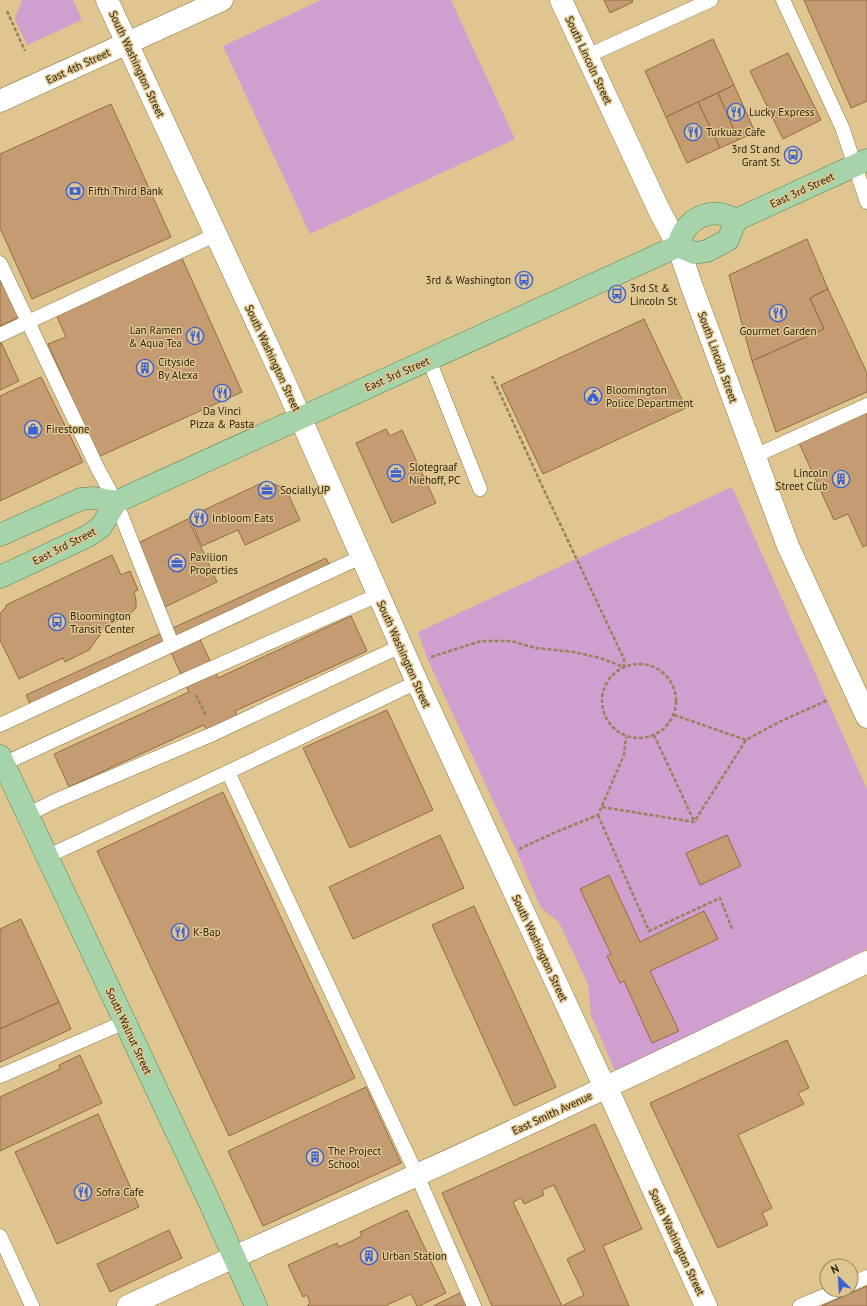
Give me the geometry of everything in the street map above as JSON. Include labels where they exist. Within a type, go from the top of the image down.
[{"type":"main road","name":"East 3rd Street","points":[[736,220],[861,163]]},
{"type":"main road","points":[[720,213],[736,220],[728,240],[707,251],[694,253],[678,246],[682,233],[686,227],[705,216],[720,213]]},
{"type":"main road","name":"East 3rd Street","points":[[0,577],[88,536],[101,527],[116,502],[678,246]]},
{"type":"main road","points":[[0,535],[81,499],[94,498],[116,502]]},
{"type":"main road","name":"South Walnut Street","points":[[2,760],[209,1201],[256,1306]]},
{"type":"street","name":"South Washington Street","points":[[108,0],[300,418],[409,664],[599,1075],[607,1088],[706,1306]]},
{"type":"street","name":"East 4th Street","points":[[0,101],[222,0]]},
{"type":"street","name":"South Lincoln Street","points":[[561,0],[659,210],[678,246],[788,546],[865,707]]},
{"type":"street","name":"East Smith Avenue","points":[[128,1306],[234,1256],[417,1175],[607,1088],[867,962]]},
{"type":"lane","points":[[587,56],[711,0]]},
{"type":"lane","points":[[782,0],[842,127],[861,163],[867,202]]},
{"type":"lane","points":[[0,334],[215,235]]},
{"type":"lane","points":[[0,263],[98,469],[116,502],[172,644]]},
{"type":"lane","points":[[429,360],[480,489]]},
{"type":"lane","points":[[755,456],[867,405]]},
{"type":"lane","points":[[0,725],[361,557]]},
{"type":"lane","points":[[2,760],[378,595]]},
{"type":"lane","points":[[27,815],[62,798],[214,734],[409,664]]},
{"type":"lane","points":[[46,856],[228,772],[409,664]]},
{"type":"lane","points":[[228,772],[417,1175],[474,1306]]},
{"type":"lane","points":[[0,1076],[124,1022]]},
{"type":"lane","points":[[0,1236],[32,1306]]},
{"type":"lane","points":[[800,1306],[819,1298]]},
{"type":"path","points":[[7,11],[25,51]]},
{"type":"path","points":[[492,376],[624,659],[624,667]]},
{"type":"path","points":[[409,664],[481,641],[511,641],[536,648],[574,652],[600,658],[624,667]]},
{"type":"path","points":[[636,664],[649,665],[665,674],[675,690],[676,703],[674,715],[668,725],[654,735],[637,738],[626,736],[615,730],[606,720],[602,708],[601,696],[606,684],[613,674],[624,667],[636,664]]},
{"type":"path","points":[[189,678],[214,734]]},
{"type":"path","points":[[694,822],[746,740],[779,722],[828,700]]},
{"type":"path","points":[[674,715],[746,740]]},
{"type":"path","points":[[654,735],[694,822]]},
{"type":"path","points":[[516,850],[598,815],[624,755],[626,736]]},
{"type":"path","points":[[602,807],[694,822]]},
{"type":"path","points":[[598,815],[649,930],[720,898],[732,929]]},
{"type":"shaded area","points":[[22,0],[73,0],[82,20],[27,45],[15,19]]},
{"type":"shaded area","points":[[321,0],[451,0],[515,139],[310,234],[223,46]]},
{"type":"shaded area","points":[[732,487],[867,789],[867,949],[615,1071],[591,1015],[588,984],[559,922],[541,908],[516,850],[427,658],[418,632]]},
{"type":"building","points":[[604,0],[632,0],[633,2],[610,13]]},
{"type":"building","points":[[804,0],[867,0],[867,101],[851,108]]},
{"type":"building","points":[[713,39],[734,85],[666,117],[645,71]]},
{"type":"building","points":[[788,53],[821,120],[783,139],[750,71]]},
{"type":"building","name":"Lucky Express","points":[[734,85],[755,132],[738,140],[718,93]]},
{"type":"building","points":[[718,93],[738,140],[720,148],[698,102]]},
{"type":"building","name":"Turkuaz Cafe","points":[[698,102],[720,148],[687,163],[666,117]]},
{"type":"building","name":"Fifth Third Bank","points":[[111,104],[171,237],[32,299],[0,228],[0,154]]},
{"type":"building","name":"Gourmet Garden","points":[[807,239],[828,289],[810,298],[824,329],[752,361],[729,275]]},
{"type":"building","name":"Cityside By Alexa","points":[[181,256],[242,392],[98,457],[48,344],[66,337],[55,312]]},
{"type":"building","points":[[0,274],[19,317],[0,326]]},
{"type":"building","points":[[828,289],[867,373],[867,392],[776,432],[752,361],[824,329],[810,298]]},
{"type":"building","name":"Bloomington Police Department","points":[[644,319],[686,408],[543,474],[501,385]]},
{"type":"building","points":[[0,340],[19,381],[0,390]]},
{"type":"building","name":"Firestone","points":[[41,377],[83,462],[0,501],[0,396]]},
{"type":"building","name":"Lincoln Street Club","points":[[867,412],[867,545],[863,547],[848,514],[834,520],[799,443]]},
{"type":"building","name":"Slotegraaf Niehoff, PC","points":[[386,429],[390,436],[402,430],[436,503],[392,523],[356,443]]},
{"type":"building","points":[[266,481],[286,489],[300,520],[245,545],[238,530],[202,546],[189,517]]},
{"type":"building","name":"Pavilion Properties","points":[[188,519],[217,582],[165,607],[136,544]]},
{"type":"building","name":"Bloomington Transit Center","points":[[112,555],[121,575],[130,571],[138,590],[134,592],[136,608],[128,616],[102,628],[100,635],[89,650],[65,662],[63,658],[19,679],[0,640],[0,613],[6,605]]},
{"type":"building","points":[[326,558],[334,575],[199,637],[218,678],[351,616],[367,651],[235,711],[238,718],[208,732],[204,725],[69,787],[54,754],[189,692],[170,650],[34,712],[26,695]]},
{"type":"building","points":[[387,710],[433,810],[350,848],[303,748]]},
{"type":"building","points":[[223,792],[355,1078],[229,1136],[97,851]]},
{"type":"building","points":[[440,835],[464,888],[353,939],[329,887]]},
{"type":"building","points":[[727,835],[741,866],[700,885],[686,853]]},
{"type":"building","points":[[609,875],[640,942],[704,911],[718,939],[650,971],[679,1031],[652,1043],[624,981],[620,983],[607,956],[611,954],[580,889]]},
{"type":"building","points":[[474,906],[556,1087],[514,1106],[432,925]]},
{"type":"building","points":[[21,919],[59,1002],[0,1029],[0,929]]},
{"type":"building","points":[[59,1002],[71,1029],[0,1062],[0,1029]]},
{"type":"building","points":[[787,1040],[809,1088],[798,1093],[804,1104],[738,1135],[772,1208],[762,1213],[768,1225],[718,1248],[650,1103]]},
{"type":"building","points":[[80,1055],[102,1103],[0,1151],[0,1097],[60,1069],[59,1065]]},
{"type":"building","name":"The Project School","points":[[366,1087],[401,1163],[263,1226],[228,1151]]},
{"type":"building","name":"Sofra Cafe","points":[[98,1114],[139,1207],[57,1244],[15,1152]]},
{"type":"building","points":[[595,1124],[642,1229],[603,1246],[629,1306],[562,1306],[492,1306],[442,1193]],"holes":[[[554,1185],[585,1250],[567,1259],[584,1295],[562,1306],[513,1202],[521,1198],[524,1204],[544,1195],[542,1190]]]},
{"type":"building","name":"Urban Station","points":[[407,1210],[446,1293],[419,1306],[417,1306],[411,1294],[385,1306],[307,1306],[310,1303],[307,1295],[303,1297],[288,1265],[337,1243],[339,1247],[362,1236],[360,1232]]},
{"type":"building","points":[[169,1230],[182,1258],[110,1292],[97,1264]]},
{"type":"building","points":[[867,1286],[867,1306],[822,1306],[840,1298],[859,1298],[859,1290]]},
{"type":"building","points":[[462,1292],[468,1306],[433,1306]]},
{"type":"place","name":"Lucky Express","points":[[736,112]]},
{"type":"place","name":"Turkuaz Cafe","points":[[693,132]]},
{"type":"place","name":"3rd St and Grant St","points":[[793,155]]},
{"type":"place","name":"Fifth Third Bank","points":[[75,191]]},
{"type":"place","name":"3rd & Washington","points":[[524,280]]},
{"type":"place","name":"3rd St & Lincoln St","points":[[617,294]]},
{"type":"place","name":"Gourmet Garden","points":[[778,313]]},
{"type":"place","name":"Lan Ramen & Aqua Tea","points":[[195,336]]},
{"type":"place","name":"Cityside By Alexa","points":[[145,368]]},
{"type":"place","name":"Da Vinci Pizza & Pasta","points":[[222,393]]},
{"type":"place","name":"Bloomington Police Department","points":[[593,396]]},
{"type":"place","name":"Firestone","points":[[33,429]]},
{"type":"place","name":"Slotegraaf Niehoff, PC","points":[[396,473]]},
{"type":"place","name":"Lincoln Street Club","points":[[841,479]]},
{"type":"place","name":"SociallyUP","points":[[267,490]]},
{"type":"place","name":"Inbloom Eats","points":[[199,518]]},
{"type":"place","name":"Pavilion Properties","points":[[177,563]]},
{"type":"place","name":"Bloomington Transit Center","points":[[57,622]]},
{"type":"place","name":"K-Bap","points":[[180,932]]},
{"type":"place","name":"The Project School","points":[[315,1157]]},
{"type":"place","name":"Sofra Cafe","points":[[83,1192]]},
{"type":"place","name":"Urban Station","points":[[369,1256]]}]
